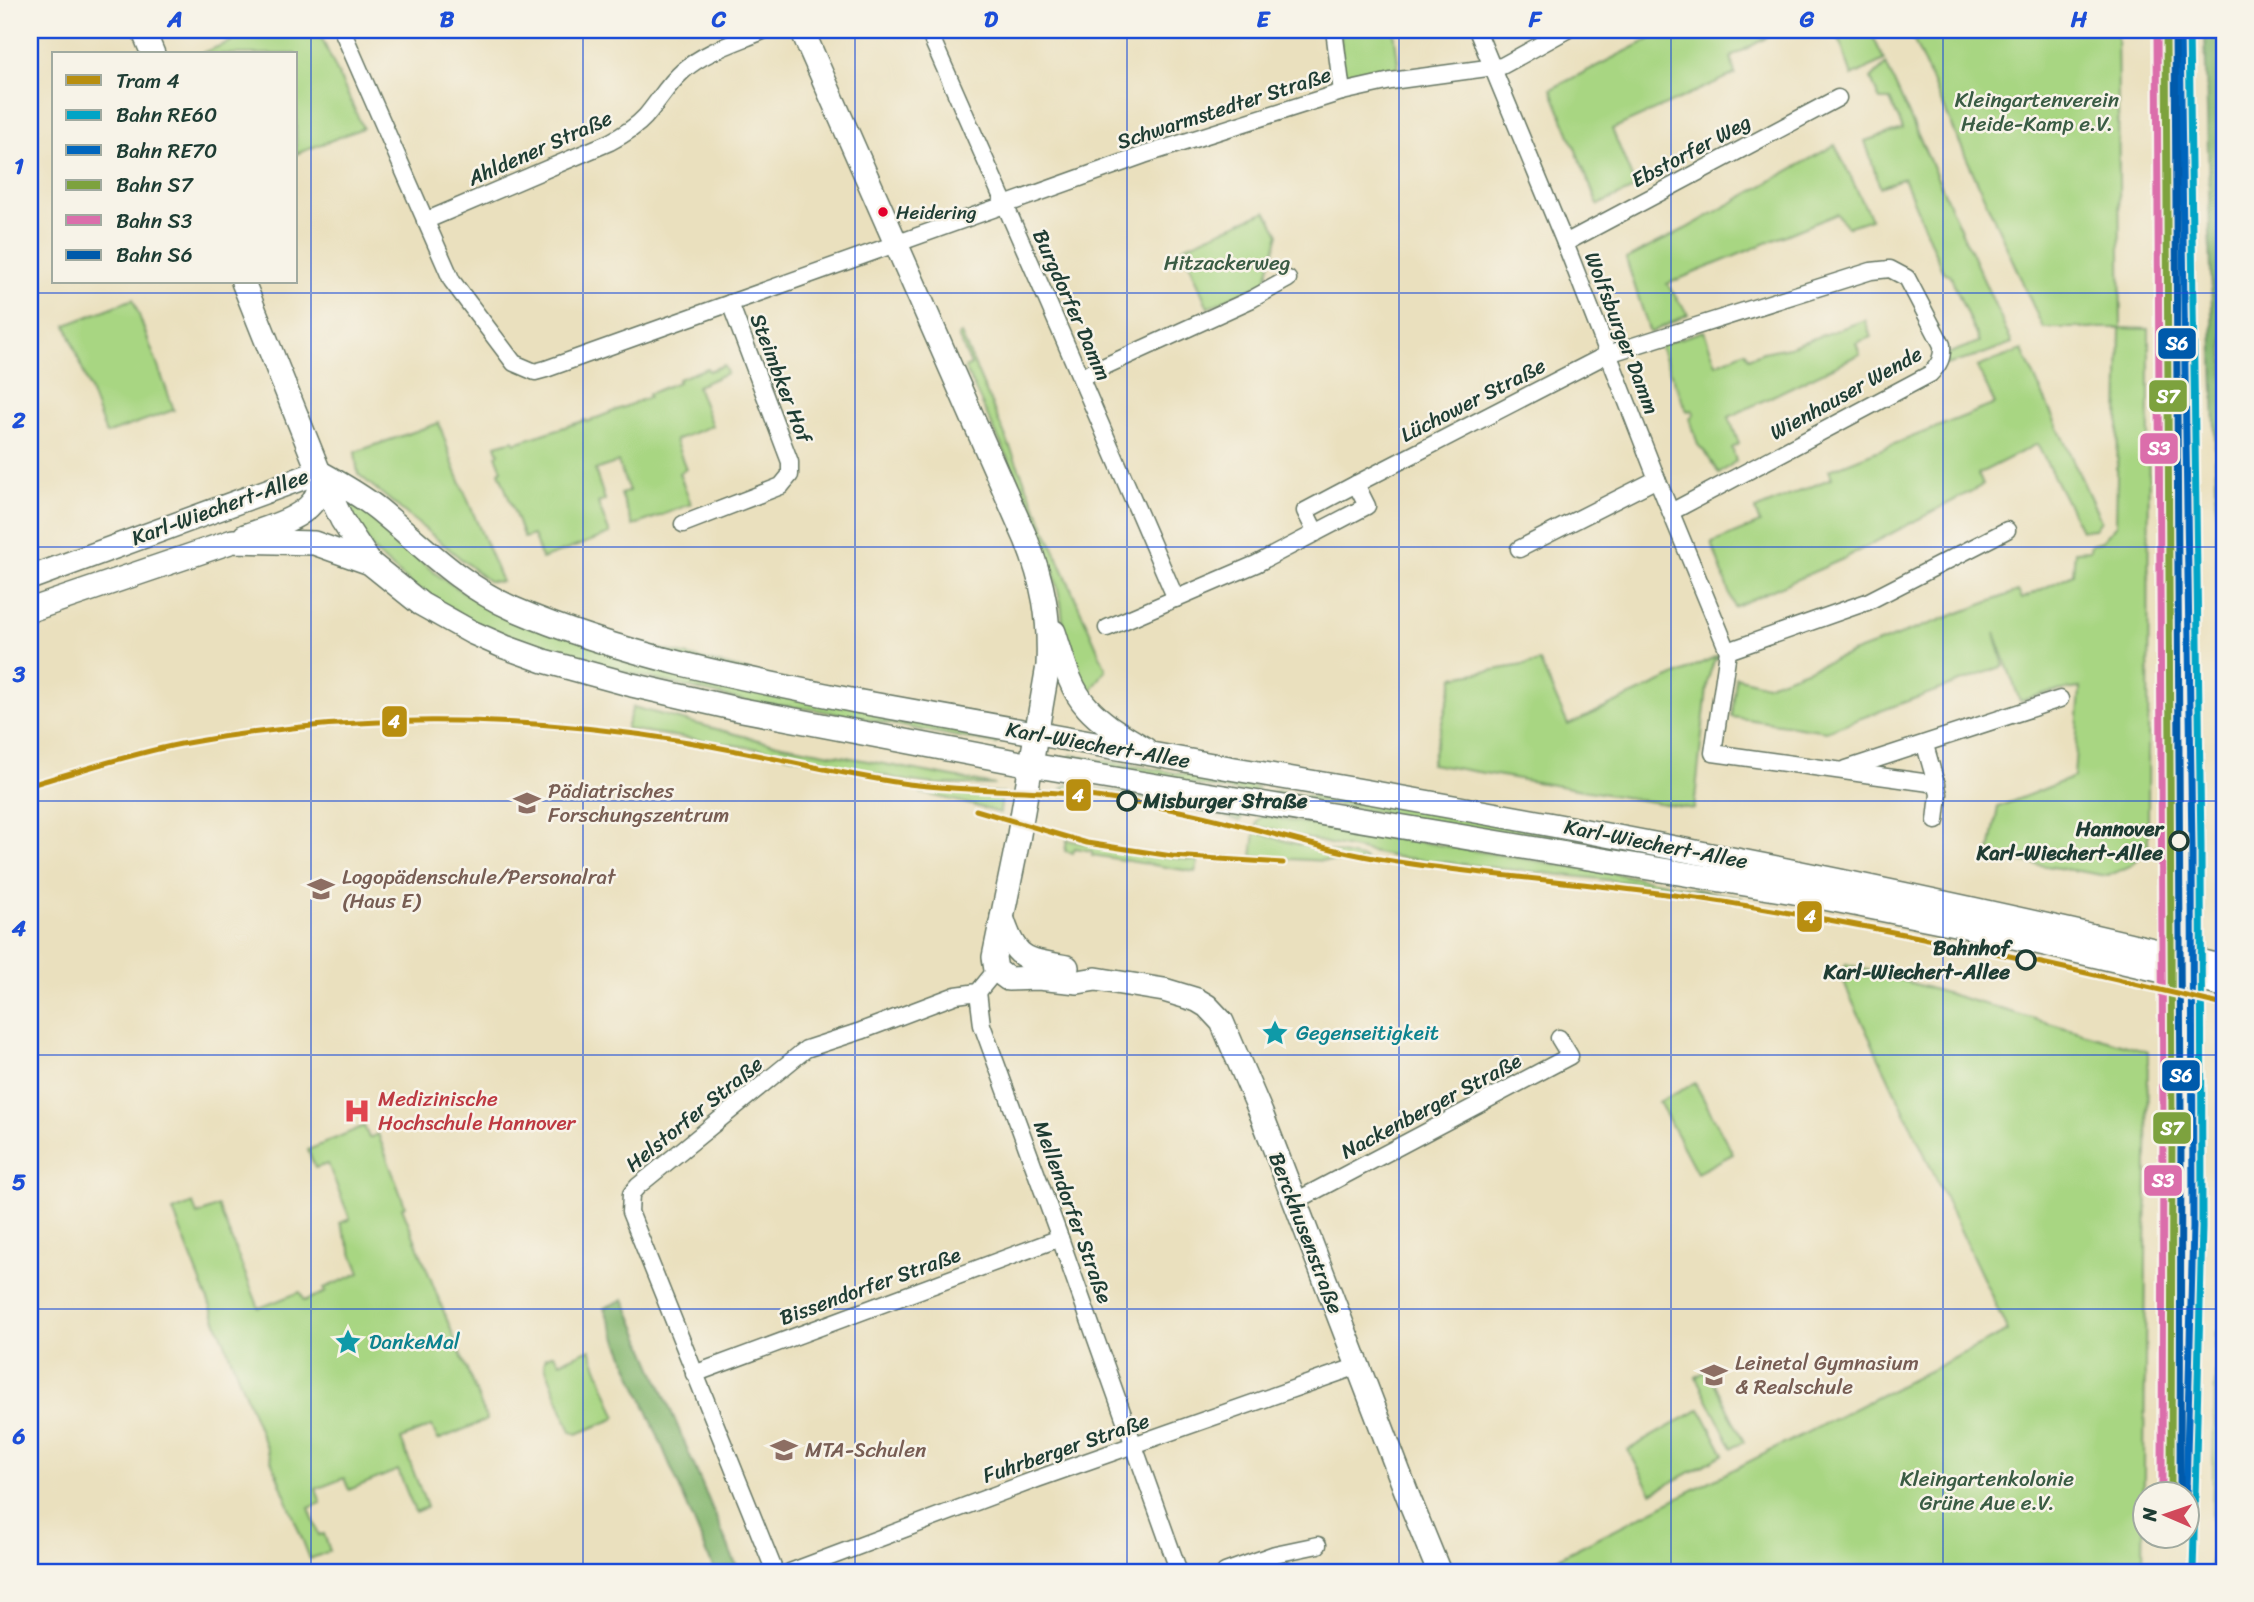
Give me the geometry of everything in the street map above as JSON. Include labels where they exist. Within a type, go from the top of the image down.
[{"type":"main road","points":[[144,30],[152,52]]},
{"type":"main road","points":[[802,30],[1031,553],[1068,674],[1085,705],[1104,724],[1153,755]]},
{"type":"main road","points":[[244,284],[318,472],[342,520],[370,563]]},
{"type":"main road","points":[[233,541],[298,516],[314,502],[318,491],[318,472]]},
{"type":"main road","name":"Karl-Wiechert-Allee","points":[[30,578],[318,472],[347,486],[375,506],[469,585],[510,607],[635,651],[771,683],[1035,735],[1411,798],[1834,878],[2108,948],[2224,985]]},
{"type":"main road","name":"Karl-Wiechert-Allee","points":[[30,610],[233,541],[314,544],[370,563],[421,604],[471,632],[544,661],[737,709],[1031,765],[1769,888],[1975,928],[2224,967]]},
{"type":"main road","points":[[996,970],[994,957],[1048,666],[1047,610]]},
{"type":"main road","name":"Berckhusenstraße","points":[[1002,917],[1011,942],[1026,958],[1079,969],[1096,979]]},
{"type":"main road","name":"Berckhusenstraße","points":[[996,970],[1008,979],[1038,978],[1078,982],[1096,979],[1176,993],[1207,1006],[1218,1017],[1248,1081],[1409,1499],[1440,1572]]},
{"type":"street","points":[[342,30],[452,281],[514,363],[534,372],[897,245]]},
{"type":"street","name":"Ahldener Straße","points":[[425,221],[610,142],[644,118],[685,69],[765,30]]},
{"type":"street","name":"Burgdorfer Damm","points":[[928,30],[1176,599]]},
{"type":"street","points":[[1334,30],[1342,92]]},
{"type":"street","name":"Wolfsburger Damm","points":[[1477,30],[1728,651]]},
{"type":"street","name":"Schwarmstedter Straße","points":[[897,245],[1144,155],[1342,92],[1391,81],[1502,65],[1567,30]]},
{"type":"street","name":"Ebstorfer Weg","points":[[1565,243],[1838,98]]},
{"type":"street","name":"Wienhauser Wende","points":[[1608,354],[1880,269],[1890,269],[1907,278],[1937,334],[1942,355],[1939,365],[1930,374],[1671,512]]},
{"type":"street","points":[[1081,377],[1252,299],[1288,279]]},
{"type":"street","name":"Steimbker Hof","points":[[682,524],[781,486],[790,475],[790,461],[730,303]]},
{"type":"street","name":"Lüchower Straße","points":[[1316,533],[1305,511],[1608,354]]},
{"type":"street","points":[[1519,549],[1657,479]]},
{"type":"street","points":[[1107,628],[1256,564],[1367,506],[1356,484]]},
{"type":"street","points":[[1937,784],[1713,753],[1728,651],[1867,602],[2007,530]]},
{"type":"street","points":[[1840,771],[2060,699]]},
{"type":"street","points":[[1925,745],[1939,794],[1936,821]]},
{"type":"street","points":[[978,992],[996,970]]},
{"type":"street","name":"Mellendorfer Straße","points":[[978,992],[982,1025],[1179,1572]]},
{"type":"street","name":"Helstorfer Straße","points":[[775,1572],[631,1212],[631,1194],[806,1049],[956,995],[978,992]]},
{"type":"street","name":"Nackenberger Straße","points":[[1294,1202],[1570,1056],[1559,1038]]},
{"type":"street","name":"Bissendorfer Straße","points":[[694,1374],[1060,1238]]},
{"type":"street","name":"Fuhrberger Straße","points":[[790,1572],[1037,1479],[1358,1366]]},
{"type":"street","points":[[1225,1572],[1275,1555],[1318,1545]]},
{"type":"green space","points":[[261,30],[318,30],[363,128],[298,153],[298,52],[204,52]]},
{"type":"green space","points":[[1340,30],[1394,30],[1399,72],[1343,82]]},
{"type":"green space","points":[[1668,30],[1780,30],[1731,57],[1735,74],[1612,129],[1636,188],[1598,205],[1551,89]]},
{"type":"green space","points":[[1851,30],[1870,30],[1884,60],[1852,76],[1838,36]]},
{"type":"green space","name":"Kleingartenverein Heide-Kamp e.V.","points":[[1909,30],[2117,30],[2121,328],[2149,329],[2148,850],[2130,866],[2108,876],[1989,857],[1998,807],[2074,777],[2080,688],[2049,692],[2020,701],[1995,633],[2004,666],[1826,731],[1732,717],[1736,677],[1766,685],[2018,591],[2022,599],[2073,574],[2075,551],[2090,550],[2091,544],[2102,541],[2116,526],[2120,328],[2043,328]]},
{"type":"green space","points":[[2205,30],[2224,30],[2224,739],[2220,739]]},
{"type":"green space","points":[[1886,64],[2012,343],[1946,365],[1947,354],[1979,342],[1950,275],[1943,272],[1904,178],[1880,187],[1865,141],[1903,129],[1890,100],[1880,100],[1871,79]]},
{"type":"green space","points":[[1835,145],[1871,219],[1847,227],[1837,214],[1667,284],[1688,314],[1650,333],[1626,259]]},
{"type":"green space","name":"Hitzackerweg","points":[[1266,211],[1279,234],[1265,282],[1208,308],[1183,247]]},
{"type":"green space","points":[[133,299],[174,410],[106,434],[66,325]]},
{"type":"green space","points":[[1865,320],[1871,337],[1856,343],[1860,354],[1729,417],[1739,444],[1732,448],[1736,461],[1719,474],[1698,445],[1690,419],[1694,414],[1692,410],[1687,411],[1659,345],[1704,331],[1716,364],[1745,351],[1749,358],[1789,347]]},
{"type":"green space","points":[[961,334],[1106,669],[1092,690],[1085,695],[1065,642],[1061,603],[1053,570],[1026,497],[965,368],[971,365],[958,336]]},
{"type":"green space","points":[[2022,350],[2101,521],[2095,529],[2081,530],[2037,444],[1978,474],[1983,485],[1843,559],[1734,607],[1712,543],[1760,523],[1755,510],[1832,478],[1829,470],[1995,404],[1977,367]]},
{"type":"green space","points":[[724,365],[727,373],[697,386],[712,426],[675,440],[686,469],[679,473],[691,504],[633,526],[621,494],[629,491],[618,462],[595,470],[605,500],[598,503],[610,534],[542,559],[533,535],[524,538],[499,472],[502,470],[496,455],[499,454],[496,445],[514,440],[515,443],[586,420],[587,422],[649,397],[648,394],[678,382],[678,379]]},
{"type":"green space","points":[[439,423],[454,467],[502,582],[488,581],[358,474],[355,452]]},
{"type":"green space","points":[[350,497],[408,551],[439,576],[482,604],[999,734],[997,744],[817,710],[745,701],[582,662],[514,640],[472,622],[412,585],[374,551],[345,506]]},
{"type":"green space","points":[[1728,651],[1714,661],[1708,679],[1694,809],[1431,764],[1454,677],[1540,662],[1568,725]]},
{"type":"green space","points":[[633,707],[762,741],[995,785],[908,781],[760,749],[626,729]]},
{"type":"green space","points":[[1071,755],[1258,787],[1252,794],[1070,764]]},
{"type":"green space","points":[[1068,784],[1244,813],[1240,821],[1152,800],[1062,789]]},
{"type":"green space","points":[[922,789],[1002,793],[1000,813],[921,793]]},
{"type":"green space","points":[[1278,791],[1355,803],[1388,802],[1896,900],[1269,794]]},
{"type":"green space","points":[[1262,816],[1623,875],[1743,898],[1645,884],[1396,857],[1256,826]]},
{"type":"green space","points":[[1255,832],[1365,859],[1365,863],[1252,857]]},
{"type":"green space","points":[[1067,840],[1128,852],[1198,861],[1196,872],[1092,855],[1092,851],[1075,848],[1073,853],[1065,851]]},
{"type":"green space","name":"Kleingartenkolonie Grüne Aue e.V.","points":[[1846,964],[2148,1052],[2144,1480],[2132,1480],[2132,1550],[2143,1550],[2143,1572],[1530,1572],[2008,1331],[1842,976]]},
{"type":"green space","points":[[1695,1083],[1733,1154],[1697,1173],[1659,1102]]},
{"type":"green space","points":[[364,1126],[369,1138],[378,1134],[405,1206],[402,1207],[487,1420],[438,1440],[432,1426],[401,1439],[427,1507],[415,1512],[398,1470],[349,1490],[344,1478],[316,1489],[321,1503],[309,1508],[319,1535],[324,1534],[330,1551],[310,1559],[173,1211],[193,1203],[197,1215],[218,1206],[259,1308],[300,1292],[304,1301],[326,1292],[324,1288],[360,1273],[340,1223],[350,1219],[328,1164],[315,1168],[308,1150]]},
{"type":"green space","points":[[624,1299],[739,1572],[715,1572],[604,1308]]},
{"type":"green space","points":[[2224,1329],[2224,1572],[2211,1572],[2216,1332]]},
{"type":"green space","points":[[590,1349],[616,1416],[577,1434],[571,1432],[544,1363],[546,1357],[554,1354],[560,1362]]},
{"type":"green space","points":[[1708,1370],[1744,1442],[1732,1448],[1696,1377]]},
{"type":"green space","points":[[1700,1409],[1724,1454],[1652,1493],[1628,1450]]},
{"type":"tram line","name":"4","points":[[30,785],[181,744],[305,727],[432,721],[495,722],[620,732],[682,741],[902,783],[1058,793],[1128,802],[1198,815],[1369,857],[1699,898],[1803,915],[1924,938],[2224,1005]]},
{"type":"tram line","name":"4","points":[[976,810],[1087,843],[1172,856],[1283,863]]},
{"type":"rail line","name":"S3","points":[[2157,30],[2163,1120],[2162,1480]]},
{"type":"rail line","name":"S7","points":[[2166,30],[2172,1120],[2171,1480]]},
{"type":"rail line","name":"S6","points":[[2175,30],[2181,1120],[2180,1480]]},
{"type":"rail line","name":"RE70","points":[[2180,30],[2192,847],[2193,1227],[2186,1480]]},
{"type":"rail line","name":"RE60","points":[[2189,30],[2201,847],[2202,1227],[2193,1572]]},
{"type":"place","name":"Heidering","points":[[883,212]]},
{"type":"place","name":"Misburger Straße","points":[[1127,801]]},
{"type":"place","name":"Pädiatrisches Forschungszentrum","points":[[527,803]]},
{"type":"place","name":"Hannover Karl-Wiechert-Allee","points":[[2179,841]]},
{"type":"place","name":"Logopädenschule/Personalrat (Haus E)","points":[[321,889]]},
{"type":"place","name":"Bahnhof Karl-Wiechert-Allee","points":[[2026,960]]},
{"type":"place","name":"Gegenseitigkeit","points":[[1275,1033]]},
{"type":"place","name":"Medizinische Hochschule Hannover","points":[[357,1111]]},
{"type":"place","name":"DankeMal","points":[[348,1342]]},
{"type":"place","name":"Leinetal Gymnasium & Realschule","points":[[1714,1375]]},
{"type":"place","name":"MTA-Schulen","points":[[784,1450]]}]
